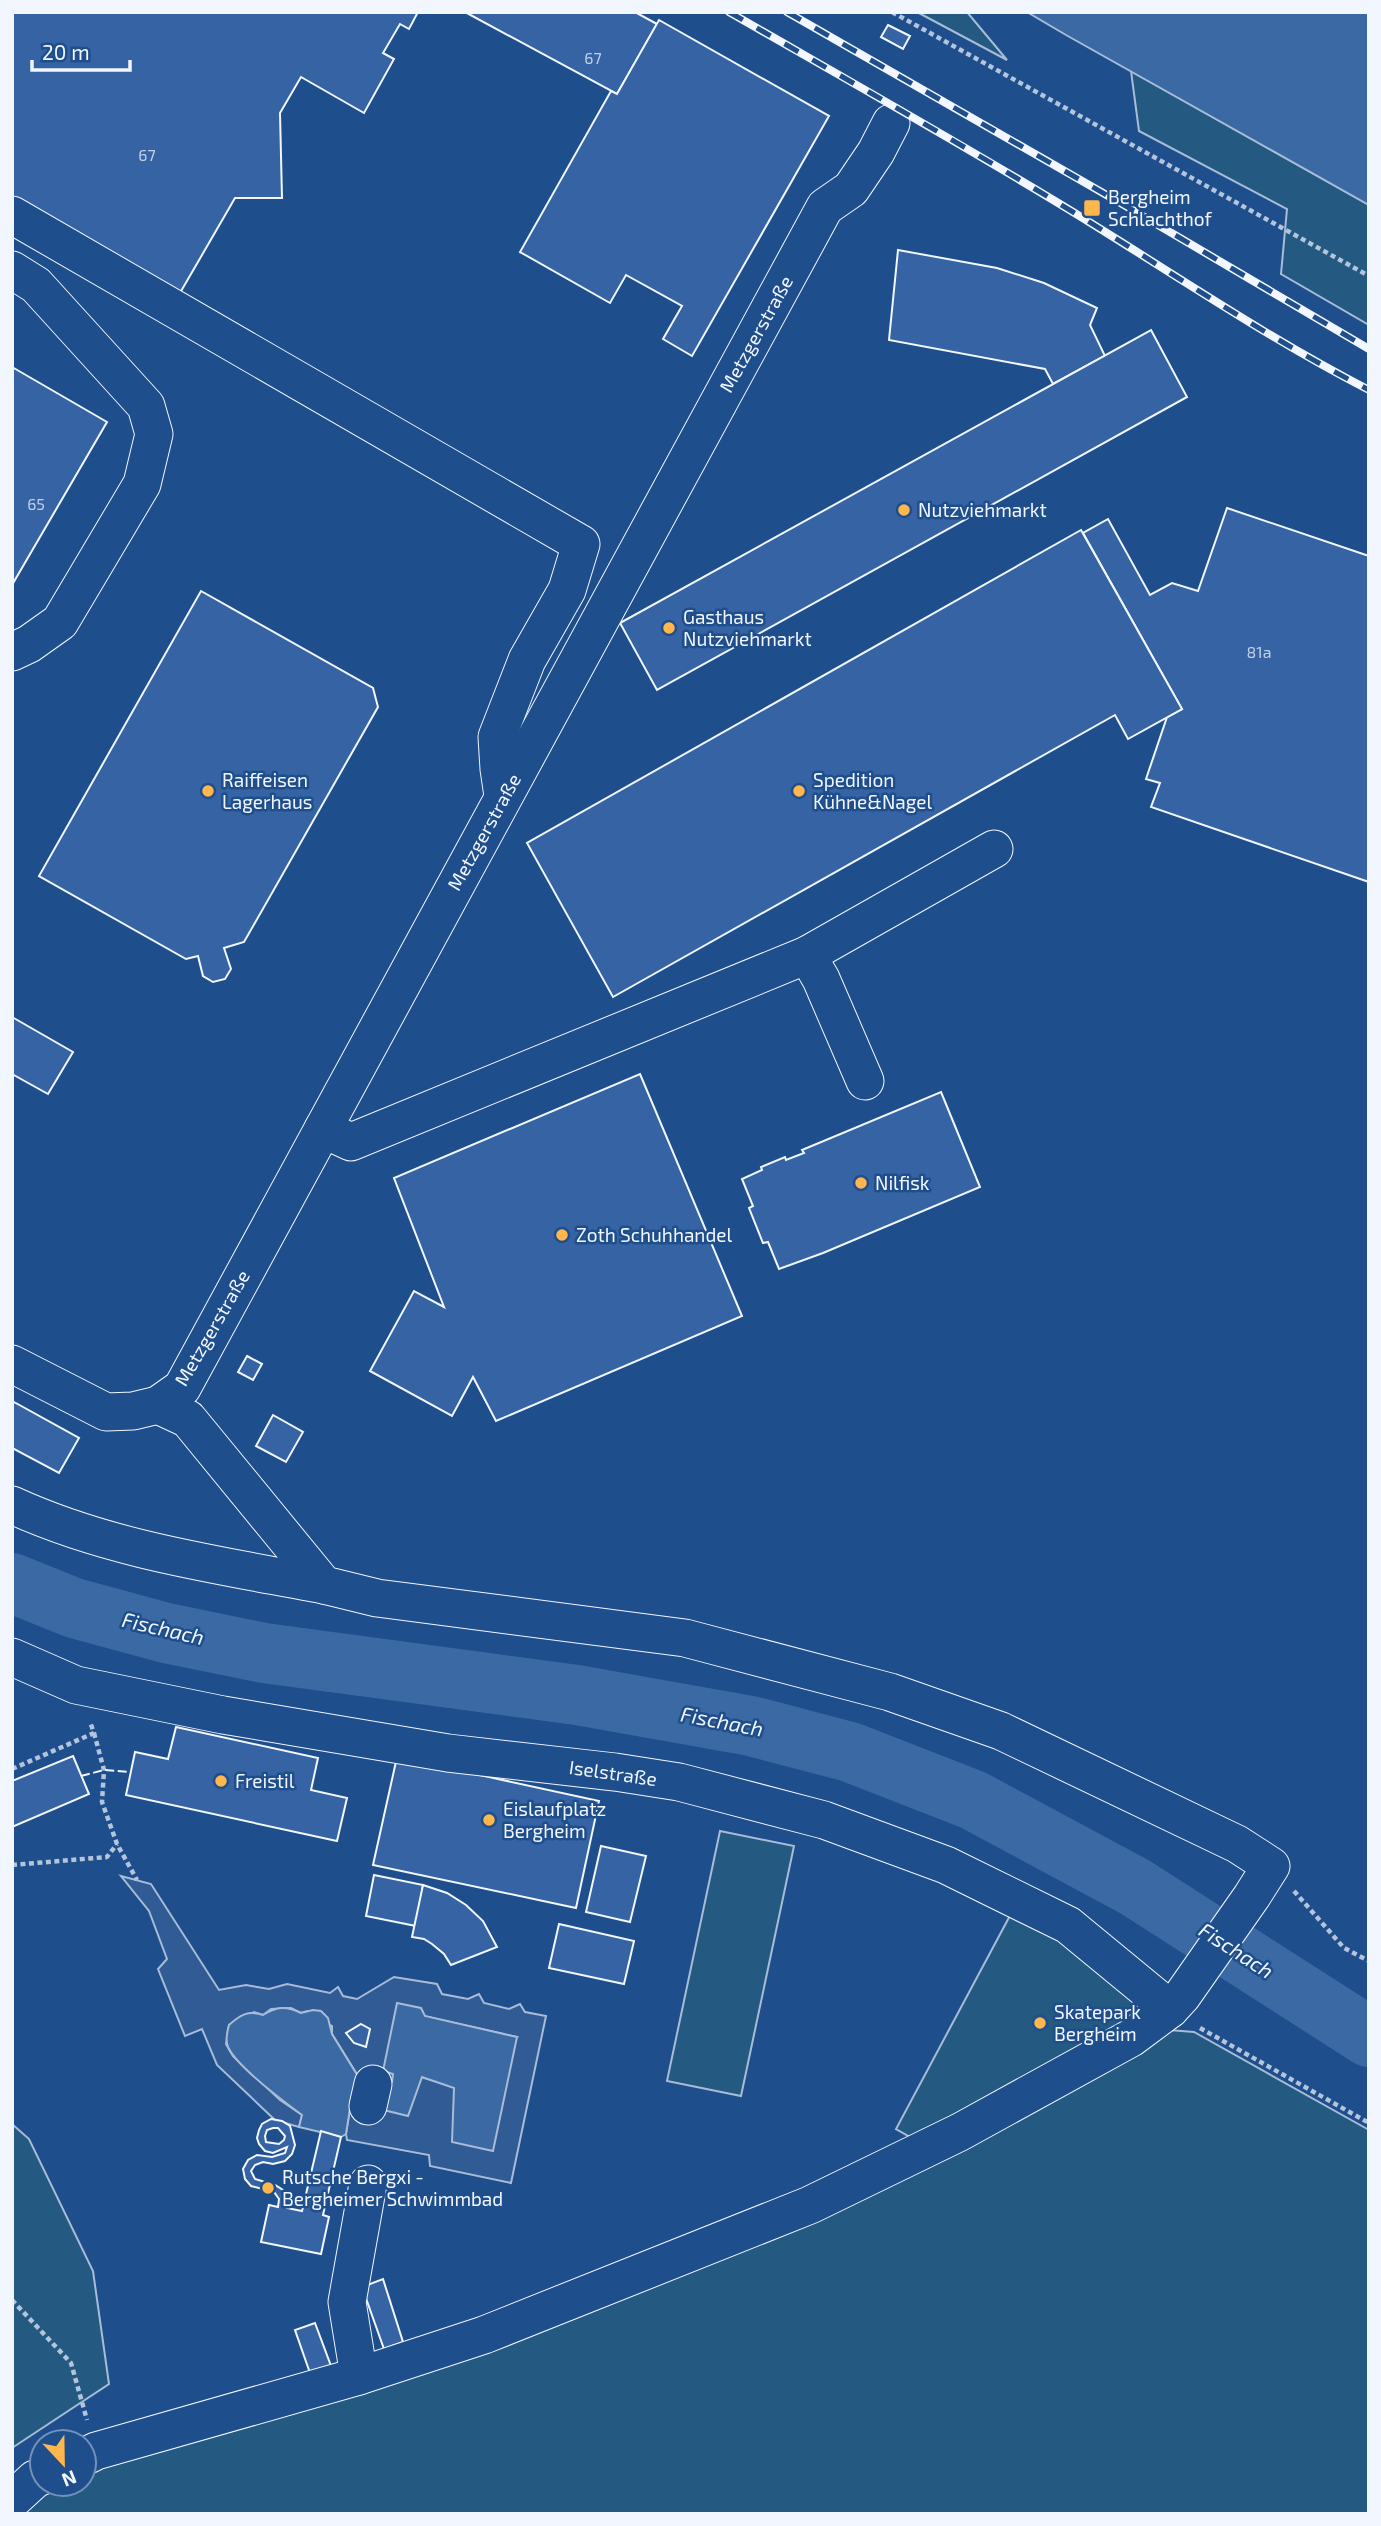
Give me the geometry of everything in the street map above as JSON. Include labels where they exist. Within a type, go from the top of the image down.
[{"type":"street","name":"Metzgerstraße","points":[[12,1364],[106,1412],[158,1405],[182,1388],[825,207],[851,189],[876,152],[891,123]]},
{"type":"street","points":[[12,215],[580,544],[566,590],[527,660],[497,737],[503,796]]},
{"type":"street","points":[[12,270],[36,285],[146,406],[154,434],[142,484],[60,622],[29,644],[12,652]]},
{"type":"street","points":[[323,1129],[351,1142],[807,955],[994,849]]},
{"type":"street","points":[[807,955],[821,979],[865,1081]]},
{"type":"street","points":[[158,1405],[188,1419],[324,1586]]},
{"type":"street","points":[[12,1505],[148,1551],[377,1598],[685,1638],[890,1692],[1001,1731],[1237,1844],[1271,1866],[1176,2002],[1131,2038],[984,2118],[810,2205],[484,2335],[359,2376],[98,2452]]},
{"type":"street","name":"Iselstraße","points":[[12,1657],[76,1685],[223,1715],[448,1753],[679,1782],[824,1820],[946,1865],[1068,1925],[1176,2002]]},
{"type":"street","points":[[359,2376],[347,2302],[368,2184]]},
{"type":"street","points":[[12,2500],[28,2485]]},
{"type":"path","points":[[892,12],[1369,276]]},
{"type":"path","points":[[76,1685],[104,1770],[102,1802],[117,1844],[138,1880]]},
{"type":"path","points":[[12,1769],[94,1733]]},
{"type":"path","points":[[12,1865],[107,1857],[117,1844]]},
{"type":"path","points":[[1300,1899],[1344,1948],[1369,1961]]},
{"type":"path","points":[[1176,2002],[1234,2048],[1369,2123]]},
{"type":"path","points":[[12,2300],[71,2363],[85,2428]]},
{"type":"shaded area","points":[[917,12],[967,12],[1007,60]]},
{"type":"shaded area","points":[[1027,12],[1369,12],[1369,205],[1066,35]]},
{"type":"shaded area","points":[[1131,71],[1369,205],[1369,325],[1281,274],[1287,209],[1139,131]]},
{"type":"shaded area","points":[[720,1831],[794,1846],[741,2096],[667,2081]]},
{"type":"shaded area","points":[[121,1876],[151,1884],[219,1990],[246,1985],[269,1989],[287,1984],[330,1993],[338,1987],[343,1996],[357,1999],[394,1977],[437,1984],[442,1994],[468,1999],[479,1994],[484,2003],[509,2009],[520,2004],[525,2012],[546,2016],[511,2183],[430,2166],[429,2155],[347,2140],[346,2134],[351,2102],[421,2077],[454,2087],[517,2037],[424,2016],[383,2071],[394,2074],[388,2085],[361,2081],[332,2034],[332,2026],[307,2011],[301,2013],[291,2008],[271,2009],[263,2015],[254,2012],[229,2025],[226,2044],[233,2056],[280,2100],[302,2115],[299,2127],[275,2120],[217,2065],[202,2029],[185,2036],[158,1969],[167,1959],[149,1911]]},
{"type":"shaded area","name":"Skatepark Bergheim","points":[[1013,1910],[1131,1987],[1135,2013],[1120,2032],[919,2142],[896,2129]]},
{"type":"shaded area","points":[[397,2003],[421,2008],[425,2016],[517,2037],[493,2151],[452,2142],[454,2088],[422,2077],[408,2116],[351,2102],[346,2134],[341,2137],[299,2127],[302,2115],[250,2074],[227,2044],[229,2025],[244,2014],[263,2015],[282,2008],[301,2013],[321,2011],[328,2018],[332,2034],[361,2081],[388,2085],[392,2082],[393,2074],[383,2071]]},
{"type":"shaded area","points":[[1169,2030],[1194,2032],[1369,2130],[1369,2514],[12,2514],[33,2498],[98,2498],[98,2464],[363,2383]]},
{"type":"shaded area","points":[[12,2124],[29,2139],[93,2271],[109,2384],[42,2428],[28,2428],[28,2437],[12,2448]]},
{"type":"building","points":[[12,12],[418,12],[409,29],[400,24],[383,53],[394,59],[364,113],[301,77],[280,113],[282,198],[235,198],[180,293],[12,197]]},
{"type":"building","points":[[465,12],[635,12],[657,24],[617,94]]},
{"type":"building","points":[[659,20],[829,116],[692,356],[663,339],[682,306],[626,275],[610,303],[520,252],[611,91],[617,94]]},
{"type":"building","points":[[888,25],[910,36],[903,49],[881,37]]},
{"type":"building","points":[[898,250],[997,268],[1044,283],[1097,308],[1090,325],[1105,356],[1053,384],[1045,369],[889,340]]},
{"type":"building","name":"Nutzviehmarkt","points":[[1151,330],[1187,397],[657,690],[620,623]]},
{"type":"building","points":[[12,367],[107,422],[12,585]]},
{"type":"building","points":[[1227,508],[1369,556],[1369,882],[1151,807],[1160,783],[1146,779],[1167,717],[1182,709],[1083,533],[1108,519],[1150,595],[1172,583],[1198,591]]},
{"type":"building","name":"Spedition Kühne&Nagel","points":[[1081,530],[1182,709],[1128,739],[1115,715],[613,997],[527,843]]},
{"type":"building","name":"Raiffeisen Lagerhaus","points":[[201,591],[373,688],[378,707],[244,942],[224,948],[231,969],[225,979],[213,982],[203,976],[198,956],[186,959],[39,876]]},
{"type":"building","points":[[12,1017],[73,1052],[48,1094],[12,1074]]},
{"type":"building","name":"Zoth Schuhhandel","points":[[640,1074],[742,1316],[496,1421],[473,1377],[452,1416],[370,1371],[414,1291],[444,1307],[394,1178]]},
{"type":"building","name":"Nilfisk","points":[[941,1092],[980,1187],[779,1269],[768,1242],[763,1243],[749,1208],[753,1206],[742,1179],[762,1170],[761,1167],[804,1153],[802,1150]]},
{"type":"building","points":[[247,1356],[262,1364],[253,1380],[238,1372]]},
{"type":"building","points":[[14,1402],[79,1438],[59,1473],[12,1448]]},
{"type":"building","points":[[273,1415],[303,1432],[286,1462],[256,1446]]},
{"type":"building","name":"Freistil","points":[[176,1727],[318,1758],[311,1790],[347,1798],[337,1841],[126,1795],[135,1752],[168,1759]]},
{"type":"building","points":[[73,1756],[89,1794],[12,1827],[12,1781]]},
{"type":"building","name":"Eislaufplatz Bergheim","points":[[397,1757],[599,1801],[576,1908],[373,1865]]},
{"type":"building","points":[[601,1846],[646,1856],[630,1922],[586,1912]]},
{"type":"building","points":[[374,1875],[423,1885],[416,1926],[366,1916]]},
{"type":"building","points":[[423,1885],[447,1893],[466,1905],[483,1921],[497,1947],[451,1965],[444,1954],[432,1944],[412,1937]]},
{"type":"building","points":[[559,1924],[634,1941],[624,1984],[549,1968]]},
{"type":"building","points":[[361,2024],[370,2029],[366,2047],[354,2043],[346,2033]]},
{"type":"building","name":"Rutsche Bergxi - Bergheimer Schwimmbad","points":[[271,2119],[290,2126],[295,2145],[292,2154],[285,2161],[273,2164],[263,2162],[255,2165],[251,2171],[255,2179],[283,2190],[288,2199],[287,2208],[302,2211],[321,2131],[341,2137],[323,2215],[329,2217],[321,2254],[261,2242],[269,2205],[278,2207],[279,2199],[274,2192],[251,2186],[245,2179],[243,2169],[248,2160],[257,2155],[272,2157],[285,2153],[287,2147],[273,2153],[265,2151],[257,2138],[262,2124]],"holes":[[[278,2128],[285,2136],[284,2140],[279,2144],[266,2142],[267,2130]]]},
{"type":"building","points":[[383,2279],[403,2342],[384,2349],[362,2287]]},
{"type":"building","points":[[315,2323],[331,2366],[310,2373],[295,2330]]},
{"type":"waterway","name":"Fischach","points":[[12,1583],[74,1608],[166,1633],[264,1653],[577,1695],[751,1726],[850,1752],[973,1800],[1135,1887],[1369,2037]]},
{"type":"railway","points":[[729,12],[988,161],[1256,326],[1369,390]]},
{"type":"railway","points":[[787,12],[1369,349]]},
{"type":"fence","points":[[81,1776],[104,1770],[131,1772]]},
{"type":"place","name":"Bergheim Schlachthof","points":[[1092,208]]},
{"type":"place","name":"Nutzviehmarkt","points":[[904,510]]},
{"type":"place","name":"Gasthaus Nutzviehmarkt","points":[[669,628]]},
{"type":"place","name":"Raiffeisen Lagerhaus","points":[[208,791]]},
{"type":"place","name":"Spedition Kühne&Nagel","points":[[799,791]]},
{"type":"place","name":"Nilfisk","points":[[861,1183]]},
{"type":"place","name":"Zoth Schuhhandel","points":[[562,1235]]},
{"type":"place","name":"Freistil","points":[[221,1781]]},
{"type":"place","name":"Eislaufplatz Bergheim","points":[[489,1820]]},
{"type":"place","name":"Skatepark Bergheim","points":[[1040,2023]]},
{"type":"place","name":"Rutsche Bergxi - Bergheimer Schwimmbad","points":[[268,2188]]}]
